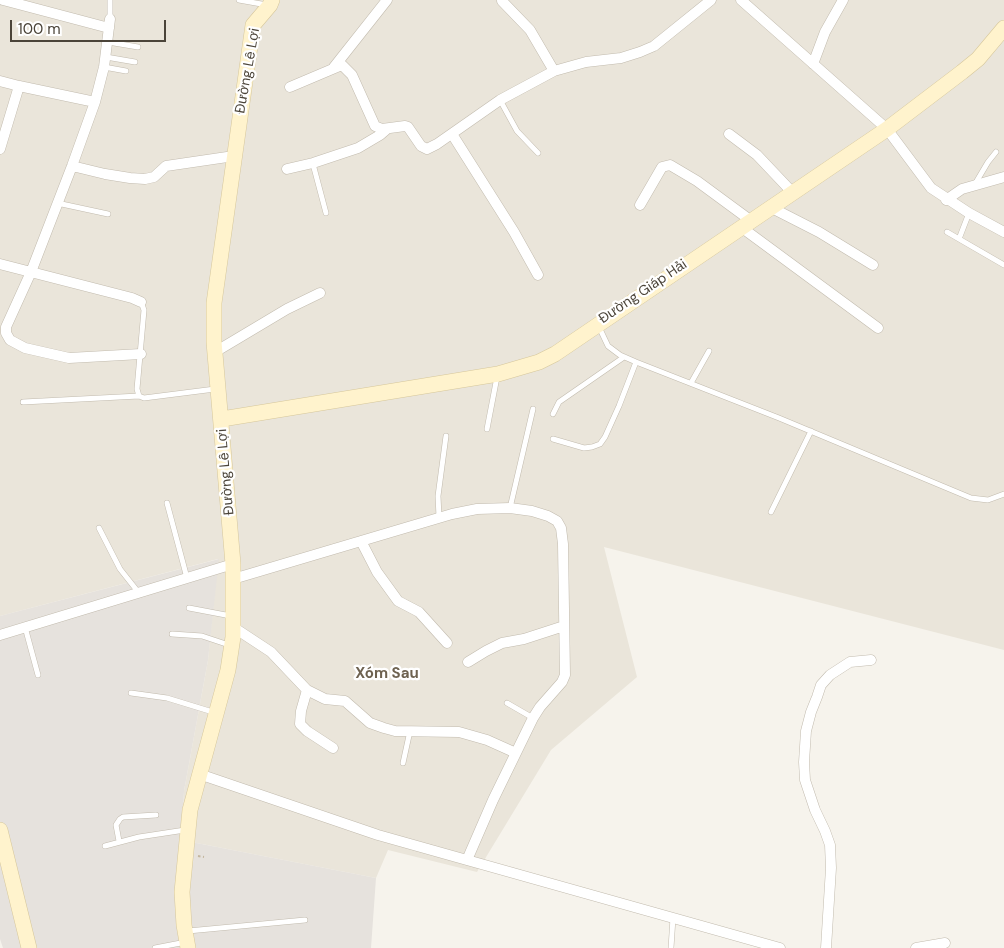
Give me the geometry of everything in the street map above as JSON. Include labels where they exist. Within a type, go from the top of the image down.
[{"type":"street","points":[[3,0],[109,24],[105,62],[95,102],[31,272],[6,327],[6,333],[10,340],[25,348],[69,358],[141,354]]},
{"type":"street","points":[[334,67],[386,0]]},
{"type":"street","points":[[502,0],[530,30],[554,71]]},
{"type":"street","points":[[290,87],[342,65],[347,68],[356,84],[372,123],[379,128],[408,127],[421,146],[427,149],[500,100],[554,71],[586,62],[621,58],[654,46],[711,0]]},
{"type":"street","points":[[741,0],[886,129],[931,188],[946,200],[1004,232]]},
{"type":"street","points":[[813,64],[825,32],[843,0]]},
{"type":"street","name":"Đường Lê Lợi","points":[[187,940],[182,892],[190,810],[228,670],[232,646],[233,572],[222,419],[215,352],[215,294],[253,25],[271,2]]},
{"type":"street","name":"Đường Giáp Hải","points":[[222,419],[498,374],[539,362],[886,129],[978,59],[1004,30]]},
{"type":"street","points":[[0,81],[95,102]]},
{"type":"street","points":[[0,149],[19,86]]},
{"type":"street","points":[[287,169],[313,163],[358,148],[380,135],[387,128]]},
{"type":"street","points":[[452,134],[514,232],[538,275]]},
{"type":"street","points":[[729,134],[757,155],[792,192]]},
{"type":"street","points":[[72,166],[115,176],[145,179],[154,177],[166,166],[234,156]]},
{"type":"street","points":[[640,206],[662,167],[670,164],[689,176],[746,224],[878,328]]},
{"type":"street","points":[[946,200],[960,190],[975,184],[1004,178]]},
{"type":"street","points":[[770,207],[819,232],[873,265]]},
{"type":"street","points":[[0,264],[132,298],[141,302]]},
{"type":"street","points":[[215,352],[287,310],[320,294]]},
{"type":"street","points":[[0,635],[187,579],[233,572],[477,509],[510,508],[548,516],[557,520],[561,528],[563,544],[564,679],[533,718],[467,860]]},
{"type":"street","points":[[362,540],[377,572],[398,600],[419,612],[447,643]]},
{"type":"street","points":[[233,622],[271,652],[308,690],[319,697],[345,701],[370,723],[384,728],[410,731],[458,732],[487,740],[516,753]]},
{"type":"street","points":[[468,662],[502,643],[524,639],[564,626]]},
{"type":"street","points":[[826,948],[831,876],[830,845],[805,780],[804,747],[806,731],[817,697],[830,675],[850,662],[871,660]]},
{"type":"street","points":[[308,690],[301,711],[300,724],[334,748]]},
{"type":"street","points":[[199,774],[378,835],[780,948]]},
{"type":"street","points":[[0,830],[29,948]]},
{"type":"street","points":[[916,948],[945,943]]},
{"type":"lane","points":[[109,24],[110,0]]},
{"type":"lane","points":[[239,0],[271,2]]},
{"type":"lane","points":[[108,42],[138,46]]},
{"type":"lane","points":[[105,62],[135,62]]},
{"type":"lane","points":[[105,62],[126,71]]},
{"type":"lane","points":[[500,100],[517,131],[538,153]]},
{"type":"lane","points":[[975,184],[996,152]]},
{"type":"lane","points":[[313,163],[326,213]]},
{"type":"lane","points":[[57,203],[108,214]]},
{"type":"lane","points":[[959,239],[969,213]]},
{"type":"lane","points":[[947,232],[1004,265]]},
{"type":"lane","points":[[139,396],[137,389],[144,310],[141,302]]},
{"type":"lane","points":[[597,323],[608,346],[624,357],[812,431],[971,498],[988,500],[1004,494]]},
{"type":"lane","points":[[691,383],[709,351]]},
{"type":"lane","points":[[553,414],[559,402],[624,357]]},
{"type":"lane","points":[[553,438],[584,448],[592,448],[600,444],[619,406],[636,362]]},
{"type":"lane","points":[[487,429],[498,374]]},
{"type":"lane","points":[[23,402],[139,396],[144,398],[218,388]]},
{"type":"lane","points":[[510,508],[534,409]]},
{"type":"lane","points":[[771,512],[812,431]]},
{"type":"lane","points":[[439,518],[438,496],[446,436]]},
{"type":"lane","points":[[168,503],[187,579]]},
{"type":"lane","points":[[99,528],[120,569],[139,593]]},
{"type":"lane","points":[[189,608],[233,622]]},
{"type":"lane","points":[[25,627],[38,675]]},
{"type":"lane","points":[[172,634],[202,636],[232,646]]},
{"type":"lane","points":[[131,693],[167,698],[216,713]]},
{"type":"lane","points":[[507,703],[533,718]]},
{"type":"lane","points":[[403,763],[410,731]]},
{"type":"lane","points":[[119,841],[116,825],[120,819],[123,817],[156,815]]},
{"type":"lane","points":[[105,846],[119,841],[188,830]]},
{"type":"lane","points":[[671,948],[673,918]]},
{"type":"lane","points":[[155,948],[187,940],[305,920]]},
{"type":"shaded area","points":[[0,0],[1004,0],[1004,650],[604,547],[637,677],[551,750],[477,872],[388,850],[376,878],[181,840],[184,791],[208,660],[218,559],[0,616]]},
{"type":"shaded area","points":[[219,559],[208,660],[184,791],[181,840],[376,878],[371,948],[3,948],[0,939],[0,616]]},
{"type":"district","name":"Xóm Sau","points":[[387,674]]}]
